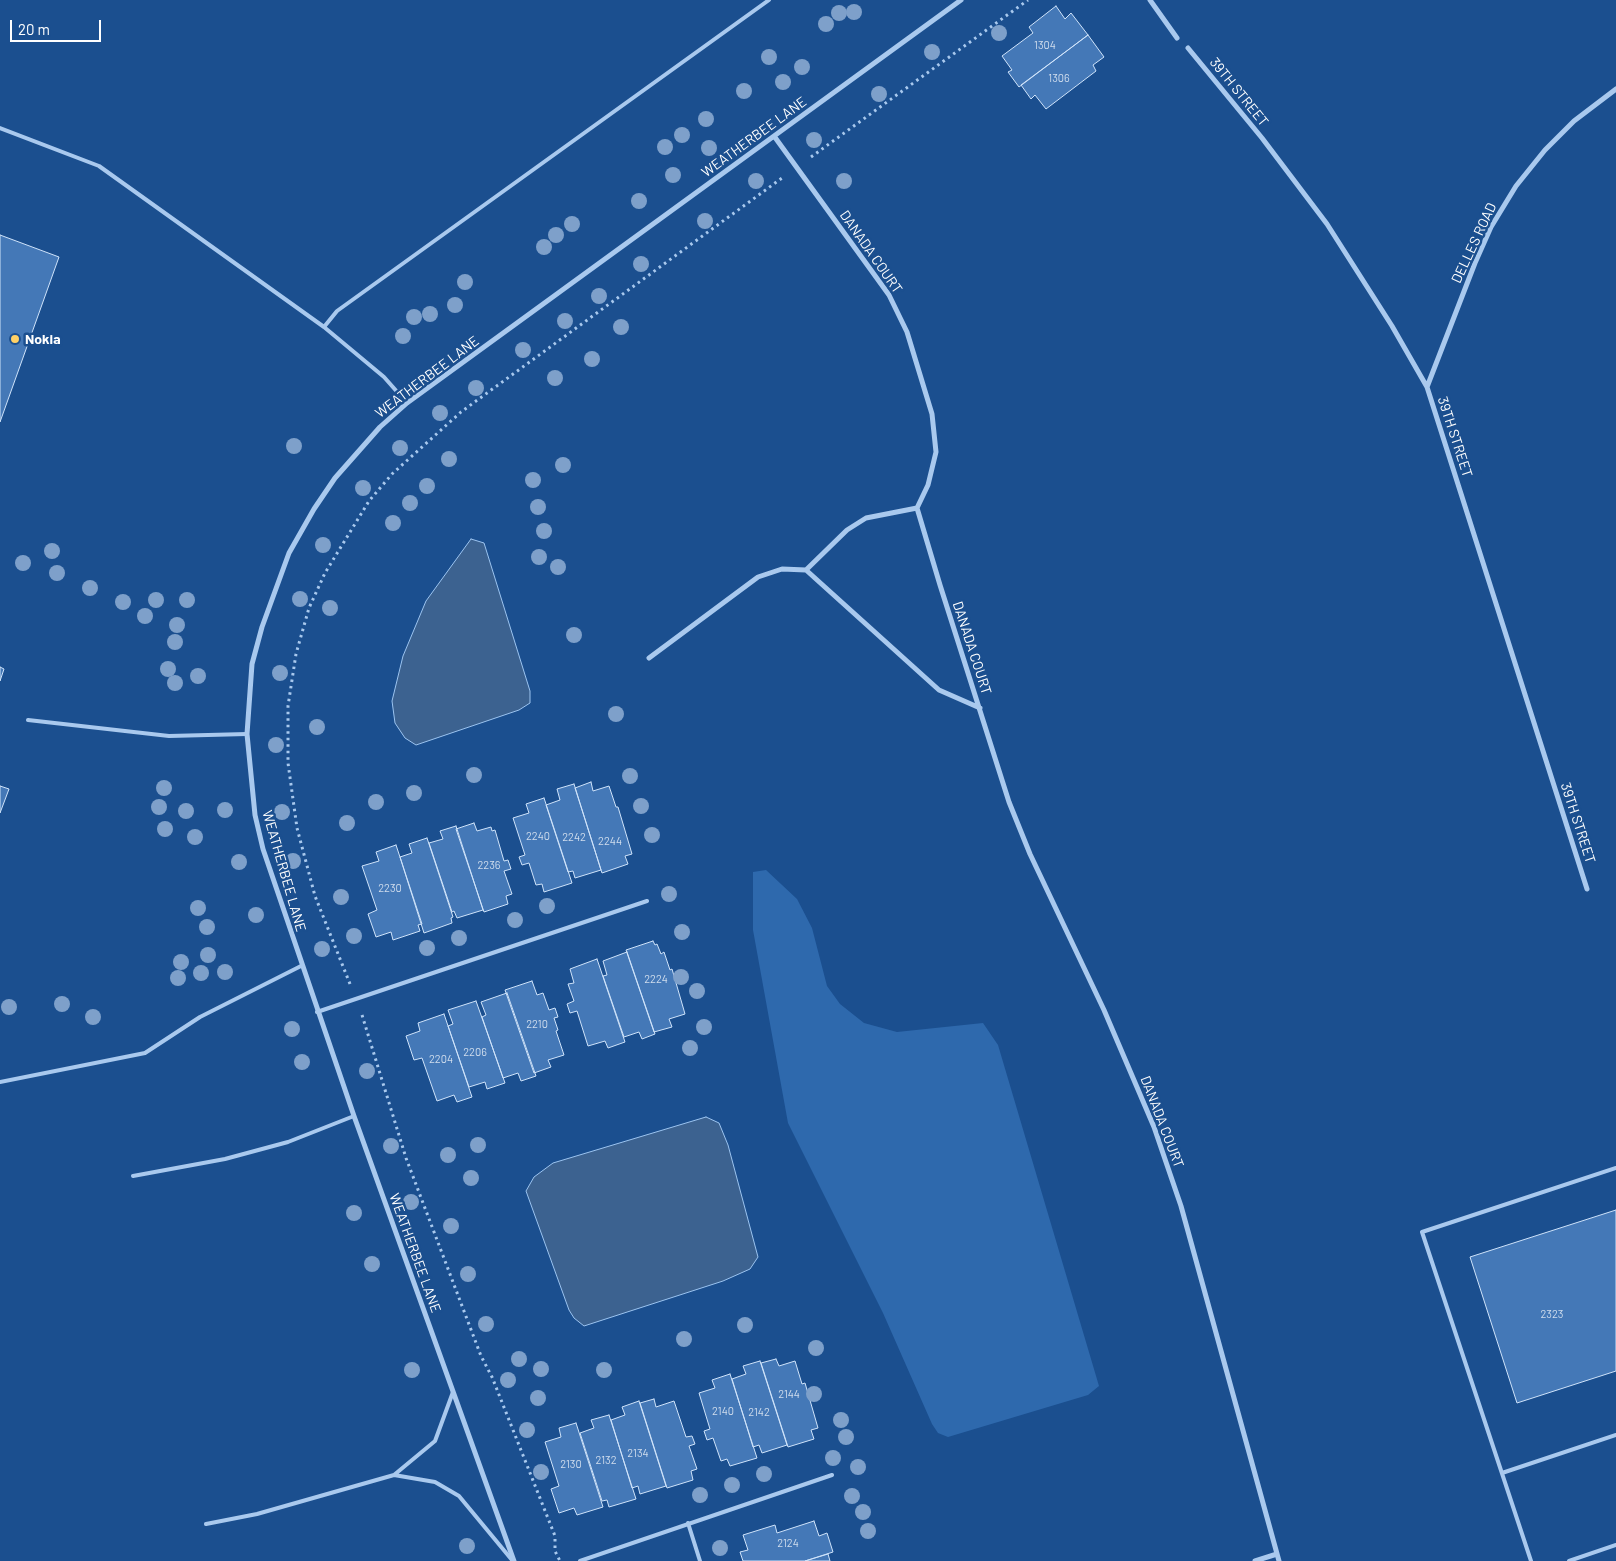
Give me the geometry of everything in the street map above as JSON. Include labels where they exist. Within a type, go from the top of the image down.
[{"type":"street","name":"WEATHERBEE LANE","points":[[514,1561],[317,1012],[254,815],[247,734],[252,664],[274,593],[289,553],[314,509],[335,478],[380,427],[407,403],[961,0]]},
{"type":"street","points":[[1150,0],[1177,38]]},
{"type":"street","name":"39TH STREET","points":[[1188,48],[1267,145],[1322,217],[1392,326],[1427,387],[1588,889]]},
{"type":"street","name":"DELLES ROAD","points":[[1427,387],[1474,263],[1491,228],[1516,186],[1545,150],[1574,121],[1616,89]]},
{"type":"street","name":"DANADA COURT","points":[[774,136],[889,295],[907,332],[932,414],[936,452],[928,485],[917,508],[1009,802],[1030,854],[1104,1010],[1154,1127],[1182,1206],[1279,1561]]},
{"type":"street","points":[[649,658],[758,576],[782,569],[806,570],[847,530],[866,518],[917,508]]},
{"type":"street","name":"DANADA COURT","points":[[806,570],[940,690],[980,708]]},
{"type":"street","points":[[1255,1561],[1277,1554]]},
{"type":"lane","points":[[324,327],[337,311],[769,0]]},
{"type":"lane","points":[[0,128],[99,166],[324,327],[384,376],[407,403]]},
{"type":"lane","points":[[28,720],[169,736],[247,734]]},
{"type":"lane","points":[[317,1012],[647,901]]},
{"type":"lane","points":[[0,1082],[144,1053],[200,1017],[302,966]]},
{"type":"lane","points":[[133,1176],[225,1159],[288,1142],[354,1116]]},
{"type":"lane","points":[[1531,1561],[1422,1232],[1616,1168]]},
{"type":"lane","points":[[206,1524],[257,1514],[394,1475],[434,1442],[453,1392]]},
{"type":"lane","points":[[1502,1472],[1616,1435]]},
{"type":"lane","points":[[394,1475],[435,1482],[459,1496],[514,1561]]},
{"type":"lane","points":[[580,1561],[832,1475]]},
{"type":"lane","points":[[688,1524],[700,1561]]},
{"type":"lane","points":[[1569,1561],[1616,1545]]},
{"type":"path","points":[[808,159],[1028,0]]},
{"type":"path","points":[[352,986],[315,896],[297,828],[288,763],[288,706],[296,654],[309,608],[325,573],[350,530],[380,487],[398,468],[461,412],[786,176]]},
{"type":"path","points":[[362,1012],[406,1158],[481,1356],[492,1376],[555,1536],[555,1551],[560,1561]]},
{"type":"shaded area","points":[[471,539],[484,543],[530,691],[530,703],[519,710],[416,745],[405,738],[395,723],[392,701],[403,656],[426,601]]},
{"type":"shaded area","points":[[766,870],[797,899],[812,928],[827,986],[840,1004],[864,1023],[897,1032],[983,1023],[998,1045],[1099,1386],[1088,1395],[948,1437],[938,1433],[932,1424],[883,1313],[788,1123],[753,930],[753,872]]},
{"type":"shaded area","points":[[706,1117],[719,1123],[728,1145],[758,1257],[750,1269],[723,1281],[584,1326],[574,1318],[569,1310],[526,1191],[534,1177],[553,1163]]},
{"type":"building","points":[[1056,6],[1065,19],[1071,13],[1088,35],[1019,87],[1008,72],[1012,70],[1002,56],[1033,33],[1029,27]]},
{"type":"building","points":[[1088,35],[1104,57],[1093,65],[1096,71],[1046,109],[1035,95],[1031,99],[1021,85]]},
{"type":"building","name":"Nokia","points":[[0,235],[59,257],[0,422]]},
{"type":"building","points":[[0,667],[4,669],[0,681]]},
{"type":"building","points":[[591,782],[593,791],[609,786],[616,807],[618,807],[632,854],[625,856],[628,864],[602,873],[575,788]]},
{"type":"building","points":[[574,784],[601,870],[575,878],[573,871],[568,872],[546,805],[560,800],[557,789]]},
{"type":"building","points":[[0,786],[9,789],[0,813]]},
{"type":"building","points":[[544,798],[572,883],[544,892],[542,884],[536,885],[529,863],[522,865],[519,857],[525,855],[513,818],[529,813],[526,804]]},
{"type":"building","points":[[474,823],[477,831],[491,827],[492,831],[495,830],[504,861],[508,860],[511,869],[504,871],[512,894],[506,896],[508,904],[484,912],[456,829]]},
{"type":"building","points":[[456,826],[483,910],[457,918],[454,911],[452,912],[429,843],[443,839],[440,831]]},
{"type":"building","points":[[427,838],[453,917],[451,918],[452,923],[424,933],[400,857],[412,853],[409,844]]},
{"type":"building","points":[[396,845],[422,924],[418,925],[420,931],[393,940],[391,932],[376,937],[368,914],[377,910],[362,866],[379,861],[376,852]]},
{"type":"building","points":[[653,941],[655,945],[657,944],[661,954],[664,952],[670,970],[672,969],[685,1014],[669,1019],[672,1027],[654,1032],[626,950]]},
{"type":"building","points":[[627,952],[655,1034],[642,1039],[639,1032],[624,1037],[603,976],[607,975],[603,961]]},
{"type":"building","points":[[597,959],[625,1042],[608,1048],[605,1041],[588,1046],[577,1011],[570,1013],[567,1004],[574,1001],[568,984],[574,983],[570,969]]},
{"type":"building","points":[[532,981],[537,995],[543,993],[549,1010],[555,1008],[558,1017],[554,1018],[558,1030],[556,1031],[564,1055],[548,1060],[551,1067],[534,1073],[505,990]]},
{"type":"building","points":[[507,993],[536,1076],[521,1081],[518,1073],[503,1078],[482,1017],[486,1015],[481,1002]]},
{"type":"building","points":[[476,1001],[505,1083],[487,1089],[485,1082],[469,1087],[448,1026],[453,1024],[448,1010]]},
{"type":"building","points":[[444,1014],[472,1097],[457,1102],[454,1095],[437,1101],[422,1058],[414,1060],[406,1036],[420,1031],[418,1023]]},
{"type":"building","points":[[1616,1210],[1616,1371],[1517,1403],[1470,1257]]},
{"type":"building","points":[[776,1359],[779,1366],[795,1361],[802,1384],[805,1383],[818,1428],[811,1430],[814,1439],[788,1447],[761,1363]]},
{"type":"building","points":[[760,1361],[787,1445],[762,1453],[759,1445],[753,1447],[732,1379],[746,1374],[743,1366]]},
{"type":"building","points":[[730,1374],[757,1458],[730,1466],[727,1459],[721,1461],[713,1438],[707,1440],[704,1431],[710,1429],[699,1393],[715,1388],[712,1380]]},
{"type":"building","points":[[654,1399],[656,1407],[674,1401],[686,1437],[692,1436],[695,1444],[689,1446],[697,1469],[691,1471],[693,1480],[667,1488],[640,1403]]},
{"type":"building","points":[[639,1401],[666,1486],[640,1494],[638,1486],[632,1488],[611,1420],[625,1415],[622,1407]]},
{"type":"building","points":[[609,1415],[636,1499],[609,1507],[607,1500],[602,1501],[580,1433],[594,1428],[591,1420]]},
{"type":"building","points":[[576,1423],[603,1507],[577,1515],[574,1508],[559,1513],[551,1489],[559,1486],[545,1442],[561,1437],[559,1428]]},
{"type":"building","points":[[814,1521],[819,1536],[827,1533],[833,1552],[805,1561],[743,1561],[740,1552],[748,1550],[743,1535],[775,1525],[777,1533]]},
{"type":"building","points":[[828,1554],[830,1561],[805,1561]]},
{"type":"place","name":"Nokia","points":[[15,339]]}]
